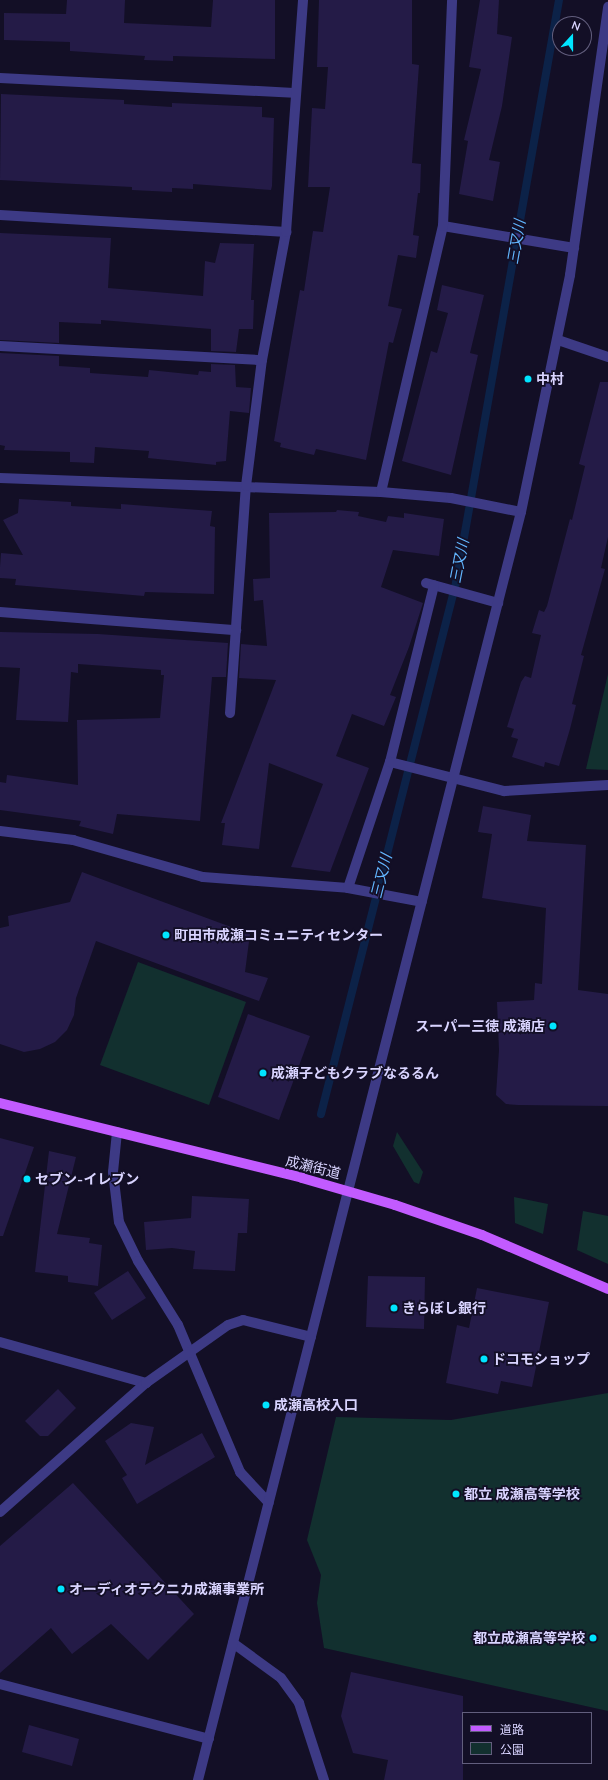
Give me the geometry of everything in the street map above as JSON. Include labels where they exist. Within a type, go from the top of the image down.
[{"type":"main road","name":"成瀬街道","points":[[0,1102],[348,1191],[482,1235],[608,1289]]},
{"type":"street","points":[[230,713],[246,486],[262,360],[286,232],[294,93],[302,0]]},
{"type":"street","points":[[381,492],[443,226],[452,0]]},
{"type":"street","points":[[198,1780],[521,512],[558,340],[574,248],[608,7]]},
{"type":"street","points":[[0,78],[294,93]]},
{"type":"street","points":[[0,215],[286,232]]},
{"type":"street","points":[[443,226],[574,248]]},
{"type":"street","points":[[558,340],[608,357]]},
{"type":"street","points":[[0,346],[262,360]]},
{"type":"street","points":[[0,478],[381,492],[451,498],[484,503],[521,512]]},
{"type":"street","points":[[348,888],[392,763],[433,585],[498,603]]},
{"type":"street","points":[[0,612],[236,630]]},
{"type":"street","points":[[392,763],[504,790],[608,785]]},
{"type":"street","points":[[0,831],[73,840],[203,877],[348,888],[422,902]]},
{"type":"street","points":[[117,1132],[113,1172],[116,1211],[119,1222],[138,1261],[178,1324],[240,1472],[269,1503]]},
{"type":"street","points":[[0,1512],[146,1383],[189,1350],[228,1325],[243,1320],[311,1337]]},
{"type":"street","points":[[0,1342],[146,1383]]},
{"type":"street","points":[[233,1643],[281,1678],[299,1703],[324,1780]]},
{"type":"street","points":[[0,1684],[209,1739]]},
{"type":"green space","points":[[608,674],[608,770],[586,769]]},
{"type":"green space","points":[[138,962],[246,1002],[209,1105],[100,1065]]},
{"type":"green space","points":[[397,1132],[423,1172],[419,1184],[414,1182],[393,1146]]},
{"type":"green space","points":[[514,1197],[548,1204],[543,1234],[515,1223]]},
{"type":"green space","points":[[583,1211],[608,1216],[608,1264],[577,1250]]},
{"type":"green space","name":"都立 成瀬高等学校","points":[[608,1393],[608,1711],[324,1648],[317,1603],[321,1575],[307,1540],[336,1417],[451,1420]]},
{"type":"building","points":[[67,0],[125,0],[124,23],[211,27],[213,0],[275,0],[275,59],[173,56],[173,61],[144,60],[145,56],[70,51],[70,42],[4,40],[4,13],[66,14]]},
{"type":"building","points":[[319,0],[412,0],[412,64],[419,65],[412,163],[421,164],[420,193],[418,193],[413,235],[419,236],[416,258],[398,255],[388,306],[402,309],[393,343],[389,342],[366,460],[316,449],[314,455],[280,447],[281,443],[274,441],[300,290],[304,291],[313,231],[323,232],[330,187],[308,187],[312,108],[325,109],[328,67],[317,67]]},
{"type":"building","points":[[480,0],[499,0],[497,34],[512,37],[502,106],[489,160],[500,162],[493,201],[459,194],[468,141],[464,140],[481,69],[469,67]]},
{"type":"building","points":[[1,94],[124,100],[124,104],[172,107],[172,103],[262,107],[262,117],[274,118],[271,190],[193,184],[193,189],[172,188],[172,192],[132,190],[132,187],[0,180]]},
{"type":"building","points":[[0,233],[111,238],[108,288],[203,296],[205,261],[215,263],[220,243],[254,244],[251,300],[254,300],[253,329],[239,329],[236,352],[211,351],[211,329],[101,320],[101,324],[59,322],[59,343],[0,340]]},
{"type":"building","points":[[442,285],[484,295],[470,353],[478,355],[451,475],[402,461],[431,351],[437,353],[448,313],[437,310]]},
{"type":"building","points":[[0,353],[59,356],[59,366],[90,368],[90,373],[148,377],[149,370],[198,375],[199,371],[211,372],[211,364],[235,365],[236,387],[251,388],[249,413],[230,411],[226,461],[216,462],[216,465],[148,458],[149,451],[95,447],[94,463],[70,462],[70,452],[4,450],[5,446],[0,445]]},
{"type":"building","points":[[600,382],[608,382],[608,537],[601,568],[605,569],[581,655],[584,656],[572,704],[576,705],[559,766],[545,762],[544,767],[512,757],[518,739],[511,737],[514,729],[507,727],[521,682],[525,676],[531,678],[541,635],[532,633],[539,610],[544,612],[547,606],[570,519],[572,520],[585,466],[579,464]]},
{"type":"building","points":[[19,499],[71,502],[71,506],[121,509],[121,504],[212,511],[210,526],[215,527],[214,594],[145,592],[144,596],[15,585],[16,579],[0,578],[1,553],[23,555],[3,520],[18,513]]},
{"type":"building","points":[[337,510],[359,512],[358,516],[386,522],[388,516],[404,518],[404,513],[444,519],[439,556],[393,550],[381,587],[423,603],[409,647],[390,695],[396,697],[384,726],[352,714],[336,756],[369,768],[330,872],[291,867],[323,784],[269,763],[259,849],[222,845],[225,823],[221,823],[276,680],[239,678],[241,644],[267,646],[263,600],[254,601],[253,579],[270,578],[269,513],[336,512]]},
{"type":"building","points":[[0,632],[98,634],[228,643],[226,677],[212,677],[200,821],[117,814],[113,834],[79,826],[81,821],[0,810],[0,782],[6,783],[7,775],[78,785],[77,720],[160,718],[164,675],[161,675],[161,670],[78,664],[78,673],[71,672],[68,722],[16,720],[20,668],[0,667]]},
{"type":"building","points":[[483,806],[531,815],[527,841],[586,845],[578,990],[608,994],[608,1106],[506,1104],[496,1095],[499,1050],[497,1002],[534,1000],[535,983],[542,984],[546,908],[482,898],[492,834],[478,832]]},
{"type":"building","points":[[82,872],[250,934],[245,972],[268,978],[259,1001],[96,941],[76,998],[74,1015],[67,1030],[55,1042],[40,1049],[24,1052],[0,1044],[0,928],[9,926],[8,916],[70,902]]},
{"type":"building","points":[[248,1014],[310,1036],[279,1120],[218,1097]]},
{"type":"building","points":[[0,1138],[34,1147],[3,1236],[0,1236]]},
{"type":"building","points":[[49,1151],[76,1157],[57,1234],[90,1238],[89,1243],[102,1245],[98,1286],[68,1282],[68,1276],[35,1272]]},
{"type":"building","points":[[192,1196],[249,1199],[247,1233],[238,1233],[235,1271],[193,1269],[195,1251],[172,1248],[146,1250],[144,1222],[191,1218]]},
{"type":"building","points":[[128,1271],[146,1298],[112,1320],[94,1293]]},
{"type":"building","points":[[368,1276],[425,1277],[424,1329],[366,1327]]},
{"type":"building","points":[[477,1288],[549,1302],[532,1387],[501,1381],[498,1394],[446,1383],[457,1325],[469,1328]]},
{"type":"building","points":[[58,1389],[76,1408],[48,1436],[40,1436],[25,1421]]},
{"type":"building","points":[[131,1423],[154,1427],[145,1465],[202,1433],[215,1457],[137,1504],[122,1478],[127,1475],[105,1441]]},
{"type":"building","points":[[73,1483],[194,1614],[148,1660],[111,1624],[72,1654],[51,1628],[0,1673],[0,1546]]},
{"type":"building","points":[[351,1672],[463,1696],[463,1780],[384,1780],[388,1760],[353,1753],[341,1716]]},
{"type":"building","points":[[29,1725],[79,1739],[72,1766],[22,1752]]},
{"type":"waterway","name":"三又川","points":[[321,1114],[456,583],[559,0]]},
{"type":"place","name":"中村","points":[[528,379]]},
{"type":"place","name":"町田市成瀬コミュニティセンター","points":[[166,935]]},
{"type":"place","name":"スーパー三徳 成瀬店","points":[[553,1026]]},
{"type":"place","name":"成瀬子どもクラブなるるん","points":[[263,1073]]},
{"type":"place","name":"セブン-イレブン","points":[[27,1179]]},
{"type":"place","name":"きらぼし銀行","points":[[394,1308]]},
{"type":"place","name":"ドコモショップ","points":[[484,1359]]},
{"type":"place","name":"成瀬高校入口","points":[[266,1405]]},
{"type":"place","name":"都立 成瀬高等学校","points":[[456,1494]]},
{"type":"place","name":"オーディオテクニカ成瀬事業所","points":[[61,1589]]},
{"type":"place","name":"都立成瀬高等学校","points":[[593,1638]]}]
